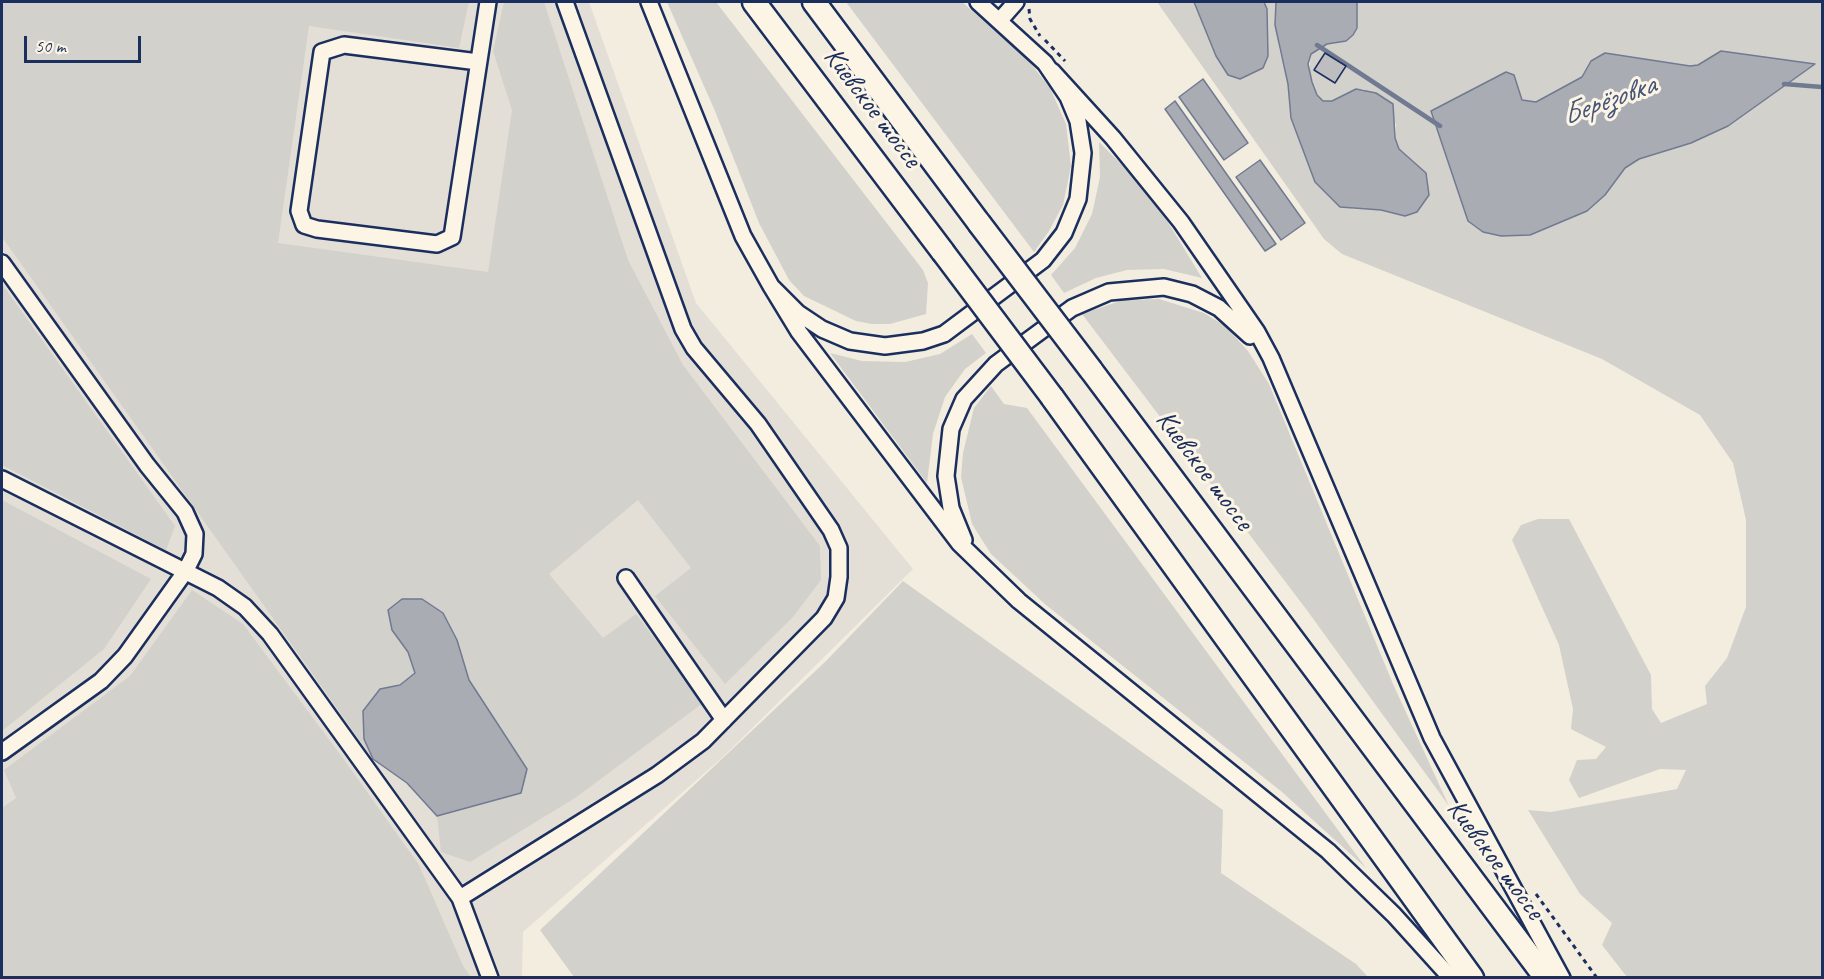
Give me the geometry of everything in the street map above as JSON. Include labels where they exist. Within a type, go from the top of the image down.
[{"type":"highway","name":"Киевское шоссе","points":[[754,2],[1052,397],[1472,978]]},
{"type":"highway","name":"Киевское шоссе","points":[[814,2],[1546,978]]},
{"type":"street","points":[[478,62],[344,45],[322,52],[299,211],[304,225],[317,229],[437,244],[452,237],[488,2]]},
{"type":"street","points":[[460,898],[657,775],[703,741],[824,618],[836,598],[840,562],[839,548],[831,530],[758,424],[700,355],[683,329],[565,2]]},
{"type":"street","points":[[650,2],[743,236],[798,332],[928,505],[976,560],[1018,601],[1340,861],[1451,978]]},
{"type":"street","points":[[978,2],[1052,70],[1113,138],[1181,222],[1257,332],[1286,391],[1432,738],[1562,978]]},
{"type":"street","points":[[1000,20],[1016,2]]},
{"type":"street","points":[[771,286],[798,313],[822,329],[860,343],[885,346],[914,342],[944,334],[1034,267],[1048,255],[1064,232],[1078,199],[1082,178],[1083,153],[1078,122],[1068,97],[1052,70]]},
{"type":"street","points":[[2,263],[192,523],[195,534],[194,554],[185,572],[125,656],[101,681],[2,752]]},
{"type":"street","points":[[976,560],[954,520],[946,476],[951,429],[969,390],[987,372],[1087,299],[1123,289],[1151,286],[1192,294],[1219,308],[1242,326],[1286,391]]},
{"type":"street","points":[[2,480],[218,588],[245,608],[270,634],[460,898],[490,978]]},
{"type":"street","points":[[626,578],[724,720]]},
{"type":"shaded area","points":[[2,2],[589,2],[696,303],[913,569],[724,756],[523,932],[522,977],[2,978]]},
{"type":"shaded area","points":[[2,2],[469,2],[459,48],[309,26],[278,243],[488,272],[512,110],[493,51],[504,2],[544,2],[628,260],[683,365],[820,546],[821,580],[793,617],[725,684],[655,596],[691,568],[638,500],[549,574],[603,638],[636,614],[703,703],[575,798],[470,862],[441,852],[437,816],[521,793],[469,680],[457,640],[392,630],[408,652],[415,673],[400,685],[380,689],[407,783],[373,759],[2,237]]},
{"type":"shaded area","points":[[667,2],[716,2],[923,270],[928,283],[926,314],[890,324],[856,321],[804,296],[789,280],[759,223],[715,111]]},
{"type":"shaded area","points":[[846,2],[962,2],[1028,60],[1050,88],[1066,124],[1071,166],[1063,205],[1034,252]]},
{"type":"shaded area","points":[[1157,2],[1194,2],[1216,56],[1267,9],[1264,2],[1276,2],[1279,48],[1288,84],[1291,118],[1352,209],[1381,210],[1405,216],[1416,164],[1399,149],[1395,138],[1396,124],[1364,89],[1356,89],[1332,101],[1323,101],[1317,95],[1309,72],[1311,54],[1315,49],[1337,43],[1357,28],[1357,2],[1822,2],[1822,977],[1627,977],[1602,945],[1612,923],[1580,894],[1528,810],[1551,812],[1677,789],[1686,770],[1660,769],[1579,798],[1569,780],[1577,760],[1596,759],[1606,747],[1571,729],[1573,709],[1559,645],[1512,540],[1521,525],[1538,519],[1569,519],[1651,675],[1652,709],[1661,723],[1707,704],[1705,686],[1727,658],[1746,607],[1746,520],[1733,463],[1700,415],[1602,359],[1342,254],[1324,239]],"holes":[[[1721,51],[1814,64],[1728,126],[1691,143],[1639,159],[1625,168],[1605,195],[1501,236],[1520,95],[1522,100],[1536,102],[1582,77],[1591,61],[1605,53],[1690,66],[1698,65]],[[1325,53],[1346,66],[1335,83],[1315,70]]]},
{"type":"shaded area","points":[[1099,142],[1132,175],[1166,219],[1202,278],[1164,269],[1127,270],[1096,278],[1064,293],[1051,275],[1075,248],[1092,214],[1100,177]]},
{"type":"shaded area","points":[[2,284],[175,526],[166,550],[2,465]]},
{"type":"shaded area","points":[[1159,299],[1204,313],[1225,326],[1248,351],[1269,384],[1393,684],[1449,806],[1306,609],[1082,314],[1123,300]]},
{"type":"shaded area","points":[[972,334],[986,353],[965,369],[945,397],[933,434],[927,483],[830,353],[862,361],[905,362],[940,354]]},
{"type":"shaded area","points":[[991,386],[1004,404],[1027,408],[1366,868],[1282,792],[1046,605],[991,554],[972,524],[961,477],[963,453],[974,408]]},
{"type":"shaded area","points":[[2,500],[151,579],[104,649],[2,731]]},
{"type":"shaded area","points":[[903,581],[1223,810],[1221,873],[1356,964],[1368,977],[574,977],[540,930],[825,662]]},
{"type":"shaded area","points":[[192,590],[243,624],[345,761],[419,865],[463,966],[471,977],[2,977],[2,808],[16,798],[4,770],[130,676]]},
{"type":"water","points":[[1194,2],[1264,2],[1267,9],[1268,56],[1263,68],[1240,79],[1228,75],[1216,56]]},
{"type":"water","points":[[1276,2],[1357,2],[1357,28],[1353,35],[1346,41],[1327,44],[1311,54],[1308,64],[1312,82],[1317,95],[1323,101],[1332,101],[1356,89],[1376,93],[1393,104],[1395,138],[1399,149],[1426,173],[1429,195],[1417,212],[1405,216],[1381,210],[1340,207],[1315,182],[1291,118],[1288,84],[1275,25]]},
{"type":"water","points":[[1721,51],[1815,64],[1728,126],[1691,143],[1639,159],[1625,168],[1605,195],[1587,211],[1530,235],[1501,236],[1483,232],[1468,221],[1431,111],[1506,72],[1514,75],[1522,100],[1536,102],[1582,77],[1591,61],[1605,53],[1690,66],[1698,65]]},
{"type":"water","points":[[1203,79],[1248,143],[1224,160],[1179,97]]},
{"type":"water","points":[[1175,101],[1276,244],[1265,251],[1165,109]]},
{"type":"water","points":[[1260,160],[1305,223],[1281,240],[1236,177]]},
{"type":"water","points":[[402,599],[422,599],[443,613],[457,640],[469,680],[527,769],[521,793],[437,816],[407,783],[373,759],[364,739],[363,711],[380,689],[400,685],[415,673],[408,652],[392,630],[388,610]]},
{"type":"building","points":[[1325,53],[1346,66],[1335,83],[1314,70]]},
{"type":"waterway","name":"Берёзовка","points":[[1317,45],[1440,126]]},
{"type":"waterway","name":"Берёзовка","points":[[1784,84],[1822,87]]}]
